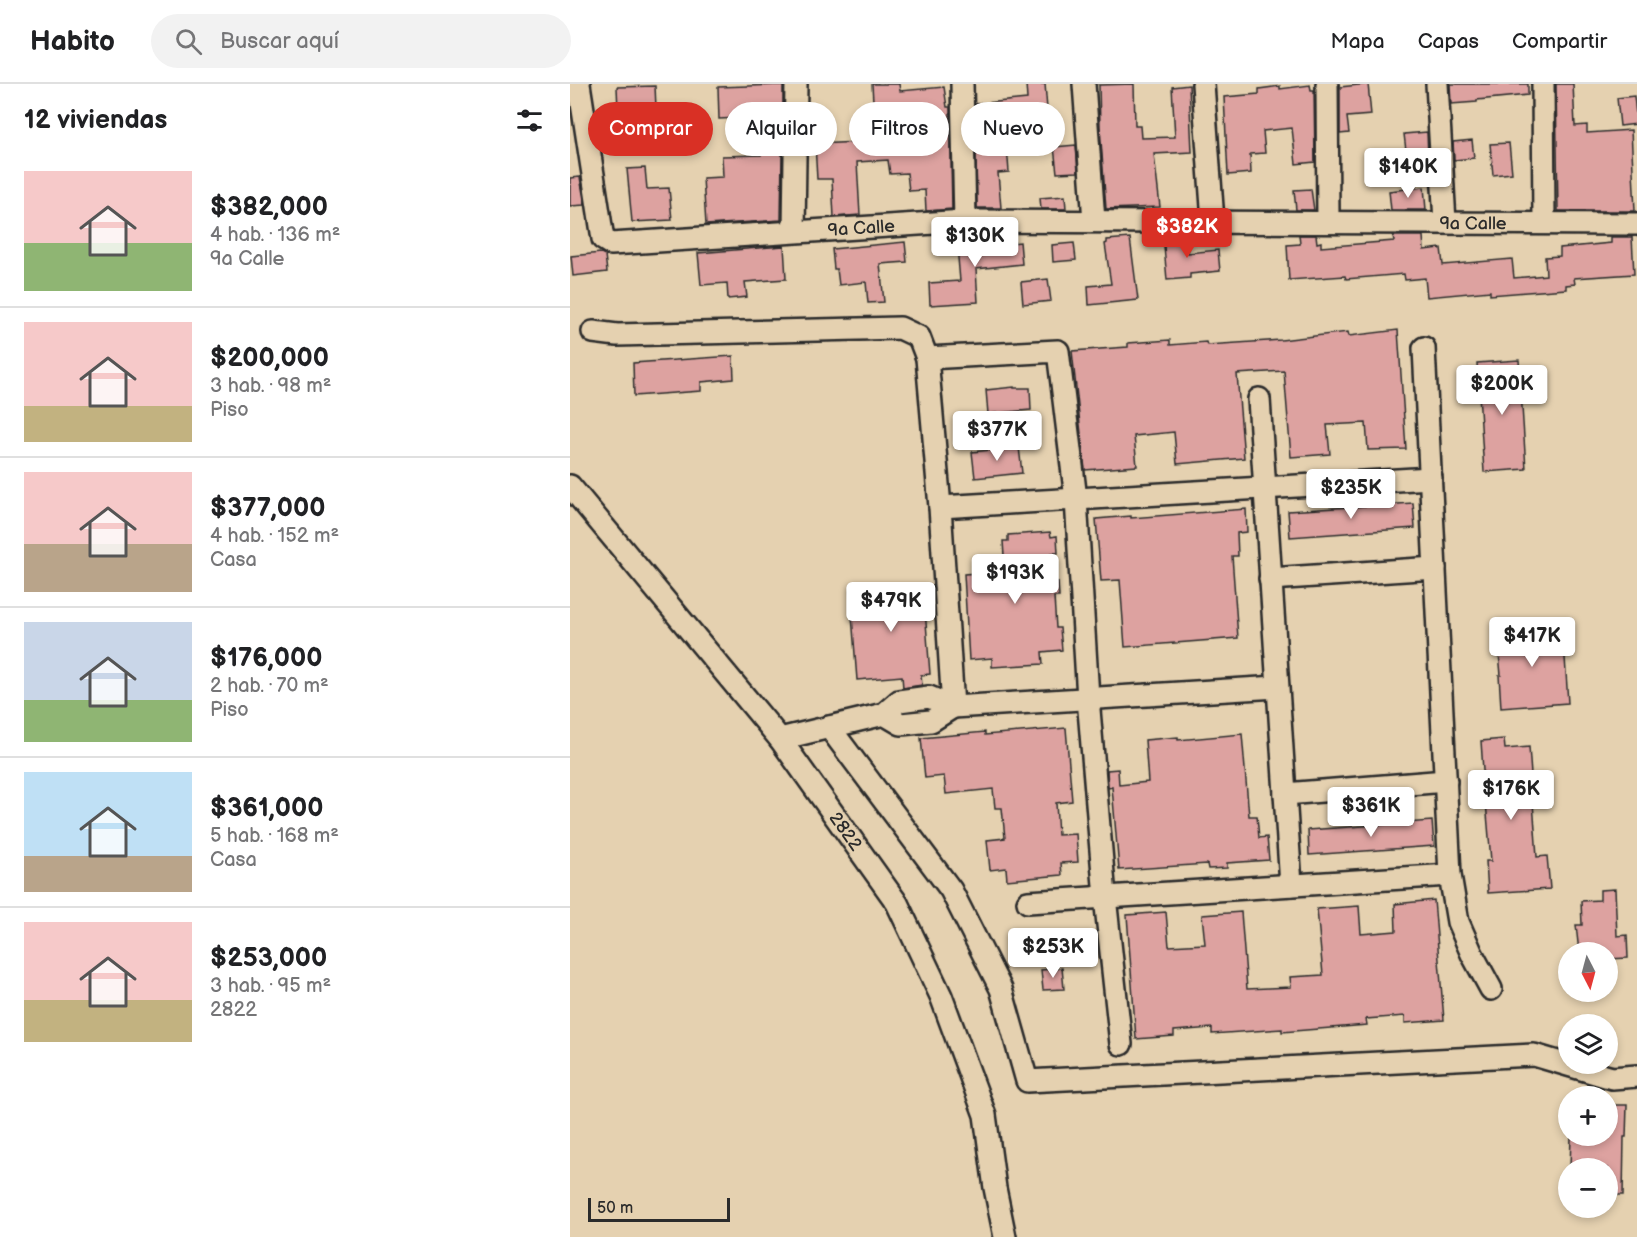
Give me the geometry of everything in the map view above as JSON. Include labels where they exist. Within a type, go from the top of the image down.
[{"type":"street","name":"9a Calle","points":[[579,84],[603,240],[611,244],[965,220],[1637,224]]},
{"type":"street","points":[[794,231],[796,84]]},
{"type":"street","points":[[962,84],[965,220]]},
{"type":"street","points":[[1084,84],[1094,221]]},
{"type":"street","points":[[1203,84],[1213,221]]},
{"type":"street","points":[[1327,84],[1328,221]]},
{"type":"street","points":[[1437,84],[1445,222]]},
{"type":"street","points":[[1543,84],[1544,223]]},
{"type":"street","points":[[593,332],[617,335],[900,328],[919,337],[927,358],[940,507],[953,707]]},
{"type":"street","points":[[1424,348],[1450,875],[1458,922],[1491,989]]},
{"type":"street","points":[[927,358],[1058,351],[1076,499],[1088,698],[1105,897],[1121,1044]]},
{"type":"street","points":[[1259,399],[1291,885]]},
{"type":"street","points":[[940,507],[1431,478]]},
{"type":"street","name":"2822","points":[[570,486],[780,739],[897,903],[941,996],[985,1115],[995,1188],[1005,1237]]},
{"type":"street","points":[[1270,579],[1435,568]]},
{"type":"street","points":[[780,739],[884,714],[899,700],[929,697],[953,707],[1277,687]]},
{"type":"street","points":[[829,727],[951,890],[1001,990],[1027,1081],[1534,1055],[1612,1078],[1637,1076]]},
{"type":"street","points":[[1285,794],[1446,781]]},
{"type":"street","points":[[1028,902],[1450,875]]},
{"type":"building","points":[[872,84],[899,84],[900,91],[944,87],[946,102],[873,102]]},
{"type":"building","points":[[1026,84],[1045,84],[1046,102],[996,102],[1027,99]]},
{"type":"building","points":[[1134,84],[1135,126],[1140,126],[1141,138],[1175,137],[1172,87],[1189,85],[1192,152],[1154,154],[1160,207],[1106,209],[1099,85]]},
{"type":"building","points":[[1368,84],[1371,115],[1347,117],[1349,133],[1340,134],[1340,87]]},
{"type":"building","points":[[1450,84],[1528,84],[1528,95],[1451,104]]},
{"type":"building","points":[[1556,84],[1573,84],[1575,126],[1587,125],[1587,133],[1631,130],[1635,211],[1558,211]]},
{"type":"building","points":[[783,85],[783,102],[725,102],[725,119],[719,119],[718,87]]},
{"type":"building","points":[[1310,85],[1311,90],[1314,90],[1315,162],[1296,164],[1292,128],[1263,131],[1265,153],[1250,154],[1251,173],[1228,175],[1224,97],[1259,94],[1259,89],[1280,86],[1280,89]]},
{"type":"building","points":[[655,86],[656,102],[618,102],[617,87]]},
{"type":"building","points":[[1634,96],[1637,124],[1620,126],[1617,98]]},
{"type":"building","points":[[950,107],[952,209],[926,211],[925,190],[909,191],[907,173],[890,174],[888,160],[857,162],[860,215],[834,217],[832,179],[817,179],[816,156],[837,156],[837,143],[849,142],[849,156],[949,156]]},
{"type":"building","points":[[1427,132],[1428,157],[1407,159],[1404,134]]},
{"type":"building","points":[[1472,140],[1474,158],[1454,160],[1453,142]]},
{"type":"building","points":[[1509,143],[1512,173],[1493,175],[1490,144]]},
{"type":"building","points":[[1076,145],[1078,172],[1057,173],[1055,156],[1065,156],[1065,146]]},
{"type":"building","points":[[722,156],[782,156],[781,220],[706,225],[703,178],[723,177]]},
{"type":"building","points":[[976,156],[1008,156],[1009,172],[998,173],[1001,208],[977,208]]},
{"type":"building","points":[[645,168],[647,189],[669,188],[672,220],[632,222],[627,169]]},
{"type":"building","points":[[580,177],[585,205],[570,206],[570,178]]},
{"type":"building","points":[[1424,187],[1426,210],[1391,210],[1389,191]]},
{"type":"building","points":[[1311,189],[1314,210],[1296,210],[1294,190]]},
{"type":"building","points":[[1065,196],[1066,209],[1041,209],[1040,198]]},
{"type":"building","points":[[975,234],[1003,234],[1003,244],[1020,242],[1022,264],[976,269],[978,302],[930,305],[929,283],[960,281],[957,246],[976,245]]},
{"type":"building","points":[[1163,235],[1187,235],[1188,253],[1218,250],[1220,271],[1190,274],[1190,278],[1167,280]]},
{"type":"building","points":[[1299,235],[1316,235],[1317,243],[1321,242],[1321,247],[1394,241],[1393,236],[1423,236],[1424,250],[1441,248],[1443,265],[1512,259],[1514,278],[1546,275],[1545,257],[1560,256],[1560,248],[1611,243],[1611,237],[1632,237],[1634,274],[1574,278],[1575,284],[1566,285],[1566,289],[1490,295],[1490,291],[1427,297],[1425,278],[1405,280],[1404,274],[1346,279],[1345,276],[1289,280],[1287,245],[1300,244]]},
{"type":"building","points":[[1130,238],[1138,300],[1089,305],[1088,286],[1111,284],[1105,244],[1107,240]]},
{"type":"building","points":[[905,242],[907,262],[880,264],[884,302],[868,303],[866,282],[839,285],[837,269],[834,269],[832,249]]},
{"type":"building","points":[[1074,243],[1076,260],[1053,262],[1052,245]]},
{"type":"building","points":[[784,246],[786,279],[745,282],[747,297],[728,299],[727,283],[701,285],[698,253]]},
{"type":"building","points":[[601,253],[605,255],[607,272],[573,276],[571,256]]},
{"type":"building","points":[[1048,279],[1051,301],[1023,304],[1021,282]]},
{"type":"building","points":[[1398,330],[1406,449],[1368,450],[1366,423],[1327,425],[1330,454],[1291,457],[1284,371],[1237,374],[1244,458],[1177,464],[1174,432],[1134,436],[1137,466],[1085,470],[1072,351],[1128,347],[1128,343],[1170,340],[1170,345],[1206,342],[1207,345],[1281,340],[1348,332],[1349,336]]},
{"type":"building","points":[[733,356],[734,379],[701,382],[701,391],[634,396],[633,363]]},
{"type":"building","points":[[1519,360],[1526,469],[1484,472],[1477,363]]},
{"type":"building","points":[[1030,388],[1031,410],[988,414],[986,390]]},
{"type":"building","points":[[1019,447],[1022,473],[975,478],[972,452]]},
{"type":"building","points":[[1413,503],[1415,528],[1290,537],[1288,511]]},
{"type":"building","points":[[1246,509],[1247,532],[1237,533],[1238,556],[1232,556],[1238,638],[1125,647],[1120,580],[1101,581],[1096,519]]},
{"type":"building","points":[[1050,532],[1051,537],[1057,536],[1058,553],[1051,553],[1054,581],[1058,582],[1059,597],[1054,597],[1056,628],[1060,628],[1062,650],[1042,652],[1043,664],[992,667],[992,658],[969,660],[964,574],[1005,571],[1003,541],[1008,541],[1008,535]]},
{"type":"building","points":[[923,584],[930,674],[921,675],[922,685],[903,688],[902,676],[857,680],[850,590]]},
{"type":"building","points":[[1563,627],[1568,703],[1501,708],[1497,632]]},
{"type":"building","points":[[1066,728],[1072,801],[1056,803],[1058,835],[1076,834],[1078,862],[1061,863],[1062,875],[1007,880],[1006,868],[990,870],[987,840],[1005,838],[1002,808],[995,808],[993,789],[946,794],[944,776],[925,778],[921,738]]},
{"type":"building","points":[[1242,734],[1249,816],[1257,816],[1259,838],[1267,837],[1269,860],[1227,863],[1227,868],[1208,869],[1207,864],[1119,870],[1112,787],[1108,788],[1107,770],[1118,769],[1119,785],[1148,782],[1145,740],[1178,737],[1178,740]]},
{"type":"building","points":[[1504,739],[1505,749],[1529,747],[1537,857],[1547,856],[1550,889],[1488,893],[1486,861],[1491,861],[1486,802],[1482,802],[1480,785],[1484,785],[1481,741]]},
{"type":"building","points":[[1432,821],[1434,846],[1309,855],[1308,830]]},
{"type":"building","points":[[1615,889],[1617,936],[1627,935],[1628,958],[1618,958],[1618,942],[1578,942],[1576,925],[1582,925],[1581,901],[1600,900],[1600,890]]},
{"type":"building","points":[[1434,900],[1444,1020],[1405,1023],[1405,1016],[1366,1019],[1367,1025],[1282,1032],[1282,1029],[1212,1034],[1212,1028],[1174,1031],[1174,1036],[1136,1039],[1127,915],[1166,912],[1169,946],[1205,944],[1202,915],[1241,912],[1247,989],[1291,987],[1290,977],[1323,975],[1317,909],[1359,906],[1361,934],[1396,931],[1395,904]]},
{"type":"building","points":[[1062,968],[1064,989],[1043,990],[1041,970]]},
{"type":"building","points":[[1618,1105],[1627,1105],[1623,1195],[1618,1195],[1618,1158],[1570,1158],[1571,1146],[1618,1146]]}]
